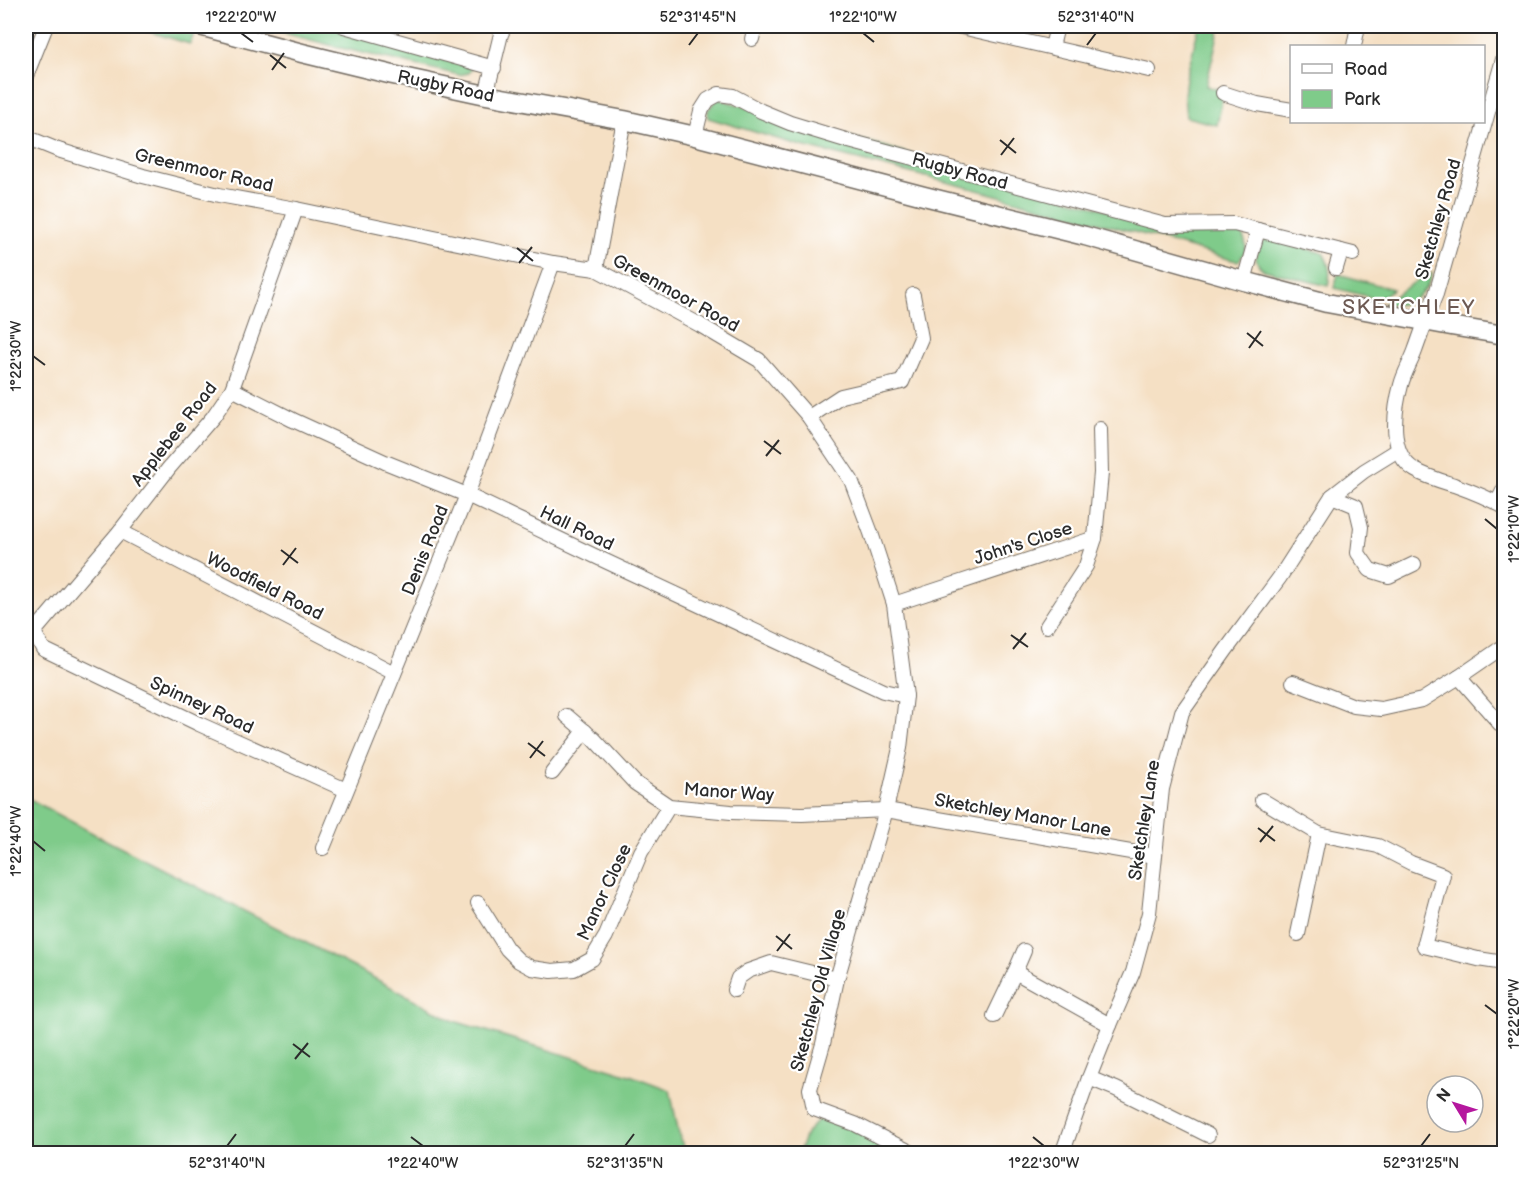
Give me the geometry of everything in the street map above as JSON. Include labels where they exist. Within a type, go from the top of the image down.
[{"type":"main road","name":"Rugby Road","points":[[200,26],[302,53],[486,95],[624,120],[695,136],[1085,236],[1327,303],[1504,335]]},
{"type":"street","points":[[26,76],[46,26]]},
{"type":"street","points":[[344,26],[494,68]]},
{"type":"street","points":[[486,95],[505,26]]},
{"type":"street","points":[[957,26],[1052,47],[1125,71],[1149,70]]},
{"type":"street","points":[[1052,47],[1057,26]]},
{"type":"street","points":[[1354,45],[1358,26]]},
{"type":"street","name":"Sketchley Road","points":[[1485,122],[1504,56]]},
{"type":"street","points":[[1223,93],[1257,104],[1290,110]]},
{"type":"street","name":"Rugby Road","points":[[695,136],[701,111],[708,100],[719,94],[733,96],[760,111],[790,123],[849,141],[1165,225],[1234,224],[1347,252],[1336,268]]},
{"type":"street","points":[[596,269],[624,120]]},
{"type":"street","name":"Sketchley Road","points":[[1398,450],[1395,426],[1401,383],[1436,294],[1485,123]]},
{"type":"street","name":"Greenmoor Road","points":[[26,137],[58,150],[143,176],[219,195],[553,263],[596,269],[759,360],[809,417],[851,480],[894,604],[906,696],[900,748],[886,810]]},
{"type":"street","name":"Applebee Road","points":[[43,649],[34,633],[213,417],[232,390],[296,209]]},
{"type":"street","points":[[1244,281],[1258,230]]},
{"type":"street","name":"Denis Road","points":[[323,848],[467,495],[553,263]]},
{"type":"street","points":[[809,417],[841,396],[902,382],[921,338],[913,295]]},
{"type":"street","name":"Hall Road","points":[[232,390],[385,462],[467,495],[883,691],[906,696]]},
{"type":"street","name":"John's Close","points":[[894,604],[1095,538],[1101,473],[1100,429]]},
{"type":"street","points":[[1398,450],[1412,469],[1501,505],[1504,489]]},
{"type":"street","name":"Sketchley Lane","points":[[1062,1154],[1110,1024],[1133,972],[1149,913],[1162,789],[1182,712],[1280,577],[1332,496],[1364,471],[1398,450]]},
{"type":"street","points":[[1332,496],[1356,506],[1361,527],[1358,553],[1370,570],[1389,576],[1414,564]]},
{"type":"street","name":"Woodfield Road","points":[[120,531],[394,673]]},
{"type":"street","points":[[1047,626],[1086,566],[1095,538]]},
{"type":"street","points":[[1293,681],[1354,706],[1381,709],[1422,700],[1504,646]]},
{"type":"street","name":"Spinney Road","points":[[43,649],[199,724],[346,790]]},
{"type":"street","points":[[1459,677],[1504,726]]},
{"type":"street","name":"Manor Way","points":[[567,716],[594,739],[635,783],[669,806],[731,812],[802,814],[886,810]]},
{"type":"street","points":[[552,773],[585,731]]},
{"type":"street","points":[[1262,800],[1319,834],[1378,846],[1411,863],[1443,875],[1424,946],[1504,963]]},
{"type":"street","name":"Manor Close","points":[[478,903],[507,949],[519,961],[532,968],[552,971],[574,969],[592,959],[606,936],[641,852],[669,806]]},
{"type":"street","name":"Sketchley Manor Lane","points":[[886,810],[1154,856]]},
{"type":"street","name":"Sketchley Old Village","points":[[886,810],[837,979],[824,1044],[810,1089],[814,1109],[855,1124],[914,1154]]},
{"type":"street","points":[[1298,934],[1319,834]]},
{"type":"street","points":[[994,1016],[1024,951]]},
{"type":"street","points":[[734,990],[738,978],[748,971],[771,963],[837,979]]},
{"type":"street","points":[[1015,972],[1110,1024]]},
{"type":"street","points":[[1089,1078],[1208,1135]]},
{"type":"green space","points":[[131,26],[178,26],[195,31],[190,44]]},
{"type":"green space","points":[[257,26],[323,26],[467,65],[472,69],[469,73],[459,75]]},
{"type":"green space","points":[[1199,26],[1220,26],[1206,86],[1224,91],[1217,125],[1186,117],[1184,96],[1186,78]]},
{"type":"green space","points":[[718,99],[1157,224],[1237,230],[1245,241],[1244,253],[1238,261],[1232,260],[962,186],[798,145],[708,118],[708,110]]},
{"type":"green space","points":[[1267,239],[1323,253],[1329,269],[1328,286],[1264,270],[1260,267],[1256,254]]},
{"type":"green space","points":[[1432,273],[1418,297],[1401,304],[1384,303],[1415,282]]},
{"type":"green space","points":[[1338,274],[1393,289],[1378,299],[1334,288]]},
{"type":"green space","points":[[26,797],[454,1021],[630,1075],[670,1090],[680,1139],[687,1153],[35,1154],[26,1150]]},
{"type":"green space","points":[[818,1120],[851,1128],[901,1154],[798,1154],[807,1132]]},
{"type":"district","name":"SKETCHLEY","points":[[1409,307]]}]
